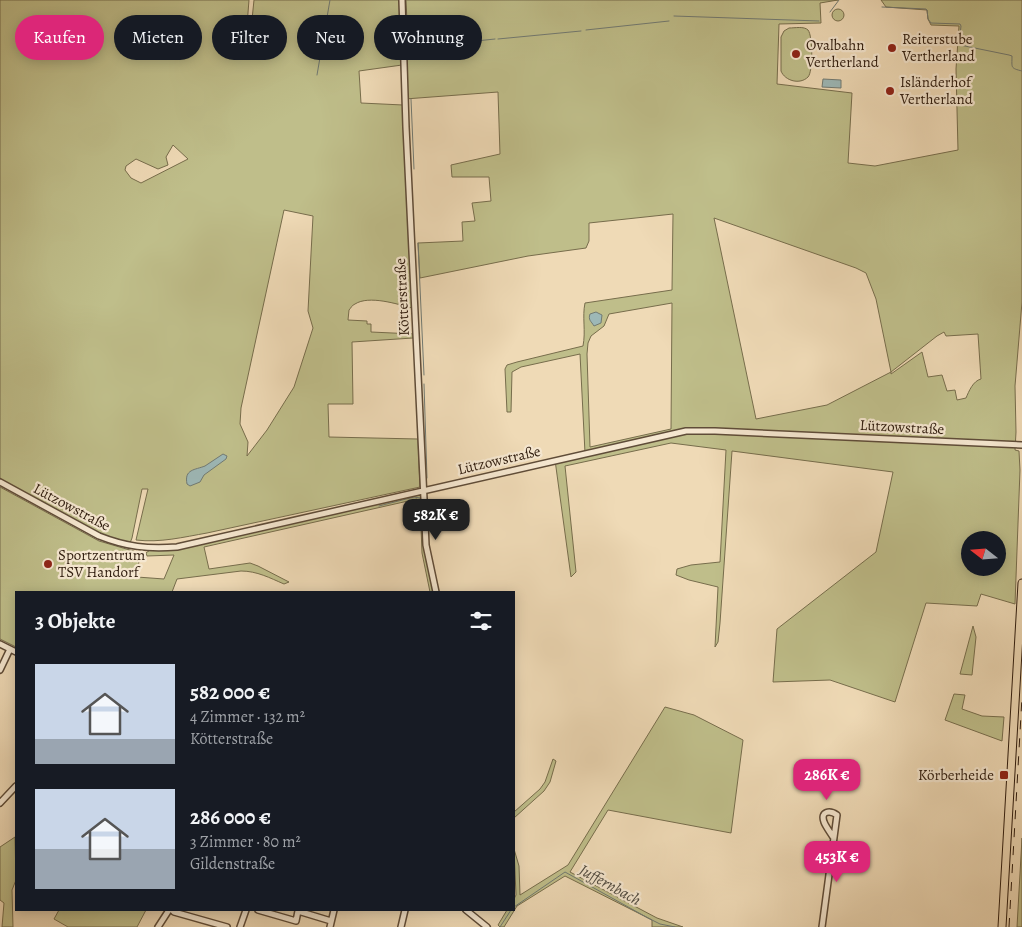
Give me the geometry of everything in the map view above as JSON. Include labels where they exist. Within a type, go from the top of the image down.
[{"type":"main road","points":[[1002,927],[1019,693],[1022,583]]},
{"type":"street","name":"Kötterstraße","points":[[402,0],[406,127],[426,545],[436,591]]},
{"type":"street","name":"Lützowstraße","points":[[0,482],[99,536],[134,546],[153,548],[177,546],[686,432],[715,431],[1022,446]]},
{"type":"street","points":[[0,644],[15,652]]},
{"type":"street","points":[[0,670],[10,649]]},
{"type":"street","points":[[1,800],[15,787]]},
{"type":"street","points":[[822,927],[833,837]]},
{"type":"street","points":[[158,927],[169,911]]},
{"type":"street","points":[[173,911],[227,927]]},
{"type":"street","points":[[240,927],[246,911]]},
{"type":"street","points":[[261,911],[296,921],[298,911],[332,921]]},
{"type":"street","points":[[330,927],[334,911]]},
{"type":"street","points":[[401,927],[405,911]]},
{"type":"street","points":[[467,911],[487,927]]},
{"type":"shaded area","points":[[0,0],[249,0],[248,15],[212,15],[212,60],[287,60],[287,15],[252,15],[254,0],[399,0],[400,15],[374,15],[374,60],[402,60],[402,65],[359,71],[361,103],[403,105],[412,308],[383,301],[361,301],[353,305],[349,310],[348,320],[367,321],[367,324],[371,324],[371,332],[414,334],[413,338],[352,342],[353,404],[328,404],[329,437],[418,439],[420,487],[207,533],[154,541],[136,540],[148,489],[142,489],[130,543],[100,534],[0,480]],"holes":[[[173,145],[188,159],[141,183],[131,178],[125,170],[126,166],[136,159],[158,169],[168,165],[166,157]],[[284,210],[313,216],[308,311],[313,328],[294,387],[267,430],[247,456],[248,442],[240,424],[241,408]]]},
{"type":"shaded area","points":[[406,0],[838,0],[820,3],[821,23],[779,24],[777,84],[852,93],[848,163],[875,166],[958,150],[956,69],[959,26],[931,25],[927,10],[886,7],[881,0],[1022,0],[1022,302],[1015,386],[1015,450],[1019,451],[1020,470],[1015,604],[981,594],[977,606],[926,603],[895,702],[830,680],[773,682],[777,629],[876,552],[893,472],[732,451],[720,623],[718,642],[715,647],[718,587],[676,575],[677,569],[691,565],[720,562],[726,450],[671,443],[565,466],[576,572],[571,577],[555,460],[585,453],[580,354],[521,367],[512,372],[511,412],[507,412],[505,369],[507,365],[517,362],[583,346],[585,303],[672,290],[673,214],[589,223],[589,241],[586,248],[528,256],[420,278],[418,243],[463,241],[462,222],[475,221],[472,203],[491,201],[489,177],[452,177],[451,165],[500,154],[498,92],[405,99],[405,60],[482,60],[482,15],[407,15]],"holes":[[[714,218],[856,268],[866,273],[876,299],[891,372],[827,405],[756,419]],[[672,303],[671,429],[590,447],[587,354],[591,336],[604,326],[609,314]],[[944,332],[946,336],[978,334],[981,379],[970,389],[966,398],[957,400],[955,390],[947,391],[942,375],[928,377],[922,352],[891,374],[891,372]]]},
{"type":"shaded area","points":[[836,9],[840,9],[844,15],[840,21],[836,21],[832,17],[832,13]]},
{"type":"shaded area","name":"Ovalbahn Vertherland","points":[[789,28],[804,28],[810,34],[812,62],[810,74],[801,81],[789,79],[781,71],[781,37],[784,31]]},
{"type":"shaded area","points":[[0,487],[99,541],[140,553],[137,577],[164,579],[174,555],[147,556],[146,553],[150,550],[174,550],[203,544],[417,494],[421,495],[424,499],[426,545],[436,591],[430,591],[422,553],[420,502],[417,499],[204,547],[209,569],[250,563],[289,582],[284,584],[268,577],[241,571],[177,579],[172,591],[15,591],[15,646],[0,639]]},
{"type":"shaded area","points":[[973,626],[976,637],[972,675],[960,674]]},
{"type":"shaded area","points":[[954,694],[965,695],[962,709],[982,716],[1004,717],[1002,741],[945,720]]},
{"type":"shaded area","points":[[665,707],[694,715],[743,740],[731,833],[608,810],[570,872],[657,918],[683,927],[652,927],[652,920],[565,876],[517,906],[515,909],[515,852],[519,866],[520,895],[568,865]]},
{"type":"shaded area","points":[[553,759],[556,761],[550,782],[544,791],[515,817],[515,811],[540,789],[545,782]]},
{"type":"shaded area","points":[[15,837],[15,882],[12,890],[13,927],[2,927],[4,903],[0,900],[0,847]]},
{"type":"shaded area","points":[[1022,838],[1022,927],[1017,927]]},
{"type":"shaded area","points":[[58,911],[145,911],[137,927],[68,927],[54,919]]},
{"type":"shaded area","points":[[506,911],[514,911],[504,927],[498,925]]},
{"type":"water","points":[[823,79],[841,80],[841,88],[822,87]]},
{"type":"water","points":[[596,312],[602,315],[601,323],[594,326],[589,316]]},
{"type":"water","points":[[223,454],[227,456],[226,459],[204,475],[200,482],[190,486],[187,484],[187,475],[191,471],[205,466]]},
{"type":"waterway","points":[[317,75],[330,0]]},
{"type":"waterway","points":[[830,12],[839,0]]},
{"type":"waterway","points":[[882,7],[926,9],[931,23],[960,24],[960,45],[1012,56],[1012,67],[1022,71]]},
{"type":"waterway","points":[[674,16],[819,21]]},
{"type":"waterway","points":[[586,30],[669,21]]},
{"type":"waterway","points":[[498,39],[581,31]]},
{"type":"waterway","points":[[482,40],[495,39]]},
{"type":"waterway","points":[[411,99],[414,169]]},
{"type":"waterway","points":[[418,243],[424,375]]},
{"type":"waterway","points":[[424,384],[427,478]]},
{"type":"waterway","points":[[379,506],[414,497],[420,498],[425,553],[433,591]]},
{"type":"waterway","name":"Juffernbach","points":[[515,906],[565,872],[648,918],[660,924],[675,927]]},
{"type":"waterway","name":"Juffernbach","points":[[500,927],[510,911]]},
{"type":"railway","points":[[1009,927],[1022,697]]},
{"type":"place","name":"Reiterstube Vertherland","points":[[892,48]]},
{"type":"place","name":"Ovalbahn Vertherland","points":[[796,54]]},
{"type":"place","name":"Isländerhof Vertherland","points":[[890,91]]},
{"type":"place","name":"Sportzentrum TSV Handorf","points":[[48,564]]},
{"type":"place","name":"Körberheide","points":[[1004,775]]}]
